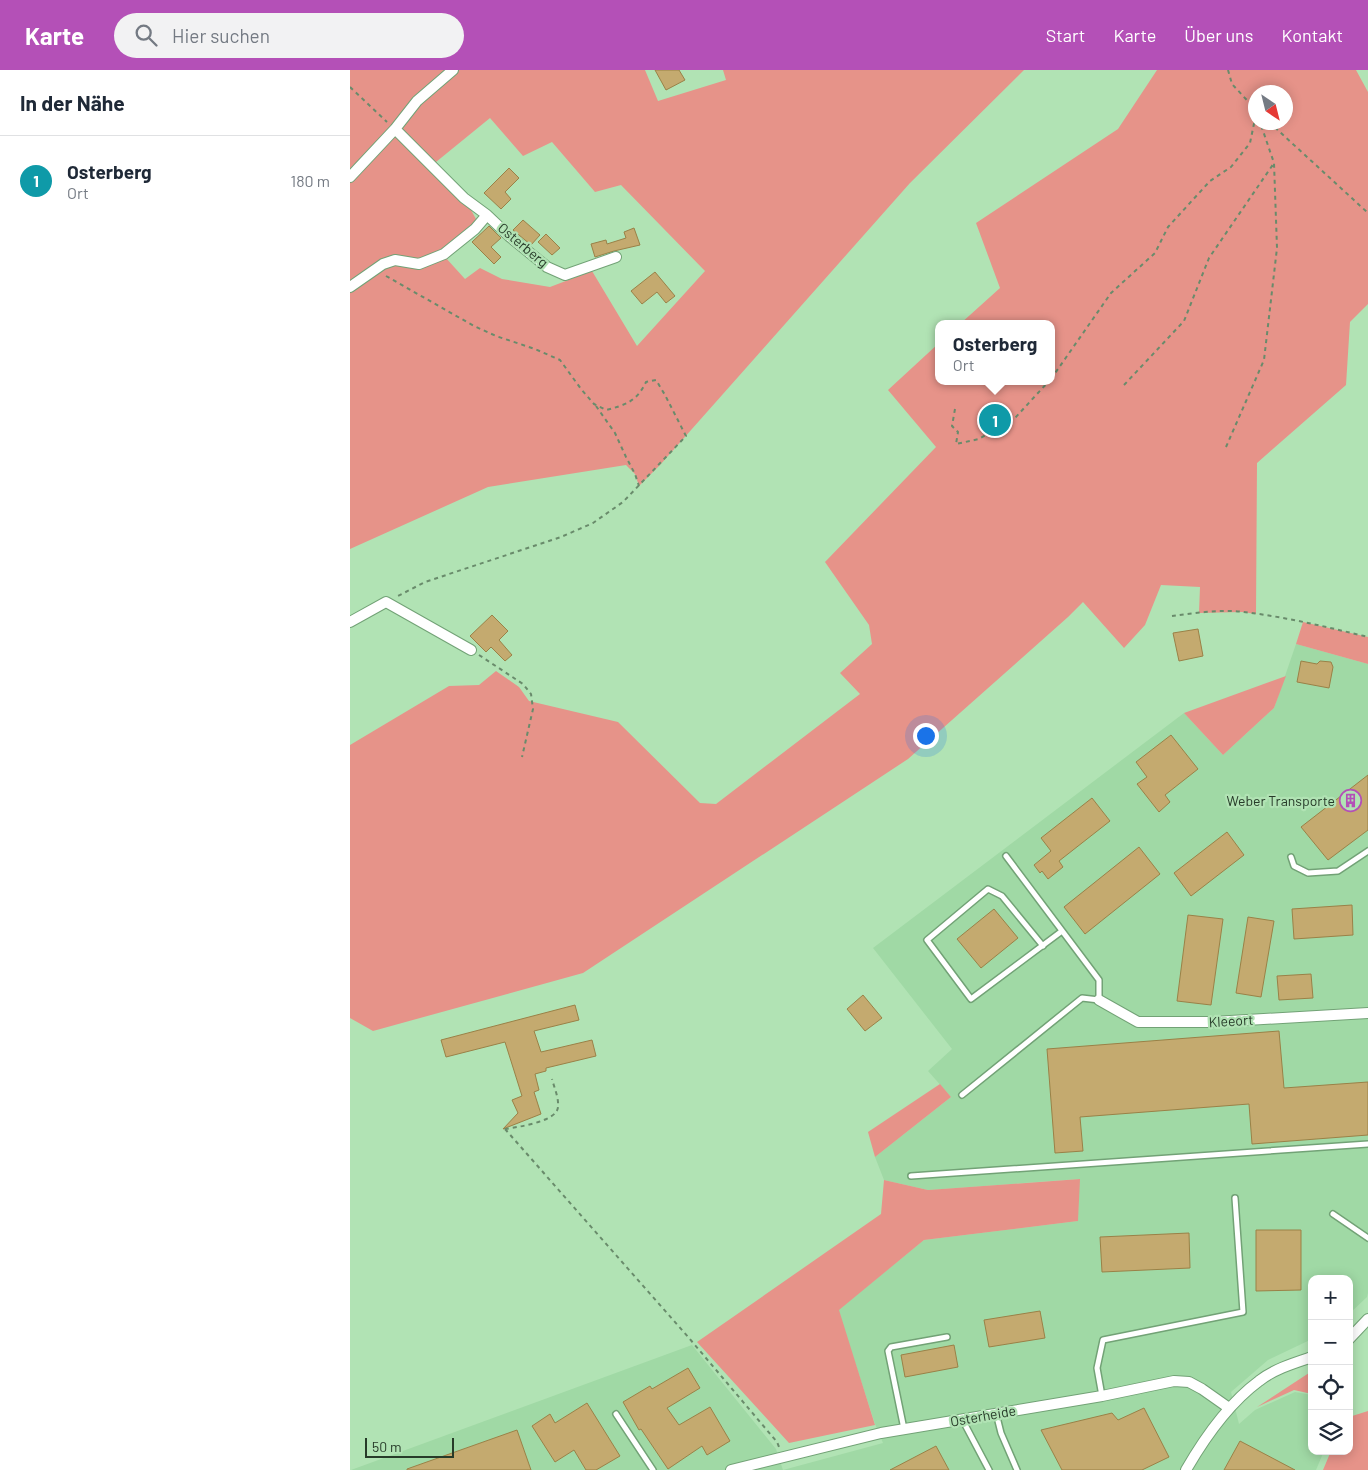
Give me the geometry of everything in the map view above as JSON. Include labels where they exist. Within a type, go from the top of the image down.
[{"type":"street","points":[[350,177],[395,129],[417,101],[453,70]]},
{"type":"street","name":"Osterberg","points":[[395,129],[464,198],[488,215],[509,236],[547,267],[565,275],[616,256]]},
{"type":"street","name":"Osterberg","points":[[350,288],[383,264],[395,260],[419,264],[444,254],[475,229],[488,215]]},
{"type":"street","points":[[350,622],[386,602],[471,650]]},
{"type":"street","name":"Kleeort","points":[[1099,1000],[1138,1022],[1214,1022],[1368,1014]]},
{"type":"street","points":[[1353,1335],[1368,1319]]},
{"type":"street","points":[[1186,1470],[1200,1445],[1229,1408],[1260,1380],[1308,1359]]},
{"type":"street","name":"Osterheide","points":[[731,1470],[881,1433],[1102,1396],[1174,1381],[1189,1382],[1229,1408]]},
{"type":"lane","points":[[1292,857],[1294,866],[1308,873],[1338,870],[1368,851]]},
{"type":"lane","points":[[962,1095],[1082,998],[1099,1000],[1099,980],[1006,856]]},
{"type":"lane","points":[[1043,946],[1002,896],[988,889],[927,940],[971,999],[1043,946],[1062,931]]},
{"type":"lane","points":[[911,1176],[1368,1144]]},
{"type":"lane","points":[[1102,1396],[1097,1368],[1103,1340],[1243,1312],[1235,1198]]},
{"type":"lane","points":[[1333,1214],[1368,1238]]},
{"type":"lane","points":[[904,1429],[888,1351],[891,1347],[947,1337]]},
{"type":"lane","points":[[996,1413],[1001,1433],[1018,1470]]},
{"type":"lane","points":[[616,1414],[652,1470]]},
{"type":"lane","points":[[962,1419],[989,1470]]},
{"type":"path","points":[[1228,70],[1232,84],[1248,103]]},
{"type":"path","points":[[350,87],[395,129]]},
{"type":"path","points":[[1055,373],[1112,293],[1155,253],[1168,227],[1210,181],[1231,167],[1250,142],[1252,130]]},
{"type":"path","points":[[1226,448],[1264,360],[1278,248],[1274,163],[1263,130]]},
{"type":"path","points":[[1278,130],[1368,213]]},
{"type":"path","points":[[1124,385],[1184,321],[1209,258],[1274,163]]},
{"type":"path","points":[[374,272],[383,274],[474,326],[496,336],[535,348],[560,360],[616,433],[626,457],[636,474],[639,486]]},
{"type":"path","points":[[386,602],[424,582],[560,537],[593,523],[623,502],[686,436],[656,380],[646,382],[641,392],[626,404],[606,410],[594,404]]},
{"type":"path","points":[[956,409],[952,426],[958,432],[956,444],[978,439],[1015,418],[1045,385]]},
{"type":"path","points":[[1172,616],[1242,612],[1368,636]]},
{"type":"path","points":[[471,650],[523,684],[531,694],[533,709],[522,757]]},
{"type":"path","points":[[552,1079],[558,1099],[556,1113],[541,1121],[505,1129],[727,1382],[777,1442],[783,1456]]},
{"type":"shaded area","points":[[350,70],[645,70],[658,101],[726,80],[723,70],[1024,70],[910,183],[660,465],[639,486],[635,474],[626,465],[488,487],[350,549]],"holes":[[[490,118],[523,156],[552,142],[595,192],[621,185],[705,271],[637,346],[592,271],[550,287],[502,279],[480,268],[465,279],[445,257],[437,252],[470,230],[476,219],[471,210],[429,170],[436,162]]]},
{"type":"shaded area","points":[[1157,70],[1356,70],[1368,92],[1368,304],[1350,322],[1346,385],[1257,463],[1256,614],[1242,612],[1199,613],[1200,587],[1161,585],[1145,625],[1124,648],[1083,602],[908,759],[583,973],[373,1031],[350,1018],[350,745],[449,686],[479,685],[496,671],[519,687],[529,701],[618,722],[700,803],[716,804],[860,694],[840,673],[872,644],[869,625],[825,562],[936,447],[888,390],[935,347],[935,385],[1055,385],[1055,320],[964,320],[1000,288],[976,223],[1118,129]]},
{"type":"shaded area","points":[[1303,622],[1368,637],[1368,664],[1296,644]]},
{"type":"shaded area","points":[[1296,644],[1368,664],[1368,1293],[1367,1297],[1353,1310],[1353,1275],[1308,1275],[1308,1341],[1268,1360],[1231,1392],[1239,1424],[1255,1410],[1295,1392],[1308,1394],[1308,1455],[1322,1455],[1316,1470],[783,1470],[883,1443],[838,1310],[924,1240],[1078,1221],[1079,1179],[928,1190],[884,1180],[875,1157],[951,1097],[928,1071],[952,1049],[873,948],[1184,713],[1223,755],[1274,708]]},
{"type":"shaded area","points":[[1286,676],[1274,708],[1223,755],[1184,713]]},
{"type":"shaded area","points":[[940,1084],[951,1097],[875,1157],[868,1132]]},
{"type":"shaded area","points":[[1080,1179],[1078,1221],[924,1240],[839,1310],[875,1425],[789,1443],[697,1342],[881,1214],[884,1180],[928,1190]]},
{"type":"shaded area","points":[[692,1345],[776,1449],[783,1470],[351,1470]]},
{"type":"shaded area","points":[[1308,1374],[1308,1393],[1294,1390],[1257,1407]]},
{"type":"shaded area","points":[[1368,1411],[1368,1470],[1323,1470],[1329,1455],[1353,1455],[1353,1416]]},
{"type":"building","points":[[655,70],[679,70],[685,80],[666,90]]},
{"type":"building","points":[[509,168],[519,178],[505,192],[511,199],[501,209],[484,193]]},
{"type":"building","points":[[523,220],[540,235],[531,245],[513,230]]},
{"type":"building","points":[[489,226],[501,238],[491,247],[501,257],[494,264],[472,242]]},
{"type":"building","points":[[634,228],[640,245],[595,257],[591,244],[606,240],[607,244],[626,238],[624,232]]},
{"type":"building","points":[[546,234],[560,248],[552,255],[538,242]]},
{"type":"building","points":[[655,272],[675,296],[666,303],[657,292],[642,304],[631,291]]},
{"type":"building","points":[[492,615],[508,631],[499,640],[512,655],[505,661],[491,647],[486,652],[470,636]]},
{"type":"building","points":[[1198,629],[1203,656],[1179,661],[1173,633]]},
{"type":"building","points":[[1301,661],[1317,664],[1320,661],[1331,662],[1333,667],[1329,688],[1297,682]]},
{"type":"building","points":[[1171,735],[1198,769],[1165,795],[1170,802],[1159,812],[1137,784],[1147,777],[1136,762]]},
{"type":"building","name":"Weber Transporte","points":[[1368,775],[1368,830],[1328,860],[1301,827]]},
{"type":"building","points":[[1092,798],[1110,821],[1059,861],[1063,867],[1048,879],[1034,865],[1051,851],[1041,838]]},
{"type":"building","points":[[1227,832],[1244,855],[1191,896],[1174,873]]},
{"type":"building","points":[[1139,847],[1160,874],[1085,934],[1064,907]]},
{"type":"building","points":[[1352,905],[1353,935],[1294,939],[1292,909]]},
{"type":"building","points":[[994,909],[1018,938],[981,968],[957,939]]},
{"type":"building","points":[[1188,915],[1223,919],[1211,1005],[1177,1001]]},
{"type":"building","points":[[1248,917],[1274,921],[1261,997],[1236,993]]},
{"type":"building","points":[[1311,974],[1313,998],[1279,1000],[1277,976]]},
{"type":"building","points":[[863,995],[882,1018],[865,1031],[847,1009]]},
{"type":"building","points":[[575,1005],[579,1020],[534,1031],[541,1052],[592,1040],[596,1056],[546,1068],[546,1071],[535,1074],[539,1090],[534,1092],[541,1114],[503,1129],[518,1113],[512,1100],[522,1096],[505,1042],[446,1057],[441,1040]]},
{"type":"building","points":[[1279,1031],[1284,1088],[1368,1082],[1368,1135],[1252,1144],[1249,1104],[1080,1117],[1083,1151],[1055,1153],[1047,1049]]},
{"type":"building","points":[[1256,1230],[1301,1230],[1301,1290],[1256,1291]]},
{"type":"building","points":[[1189,1233],[1190,1268],[1102,1272],[1100,1237]]},
{"type":"building","points":[[1040,1311],[1045,1338],[989,1347],[984,1320]]},
{"type":"building","points":[[954,1345],[958,1367],[905,1377],[901,1355]]},
{"type":"building","points":[[688,1368],[700,1388],[667,1408],[679,1425],[710,1407],[730,1441],[707,1455],[702,1446],[668,1469],[641,1429],[639,1430],[623,1402],[650,1386],[652,1389]]},
{"type":"building","points":[[587,1403],[620,1456],[596,1470],[586,1470],[574,1450],[555,1462],[532,1426],[550,1414],[555,1423]]},
{"type":"building","points":[[1144,1408],[1169,1457],[1142,1470],[1062,1470],[1041,1430],[1112,1413],[1118,1420]]},
{"type":"building","points":[[517,1430],[531,1470],[407,1470],[407,1469]]},
{"type":"building","points":[[1240,1441],[1295,1470],[1224,1470]]},
{"type":"building","points":[[936,1446],[949,1470],[890,1470]]},
{"type":"place","name":"Osterberg","points":[[995,420]]},
{"type":"place","name":"Weber Transporte","points":[[1351,801]]}]
